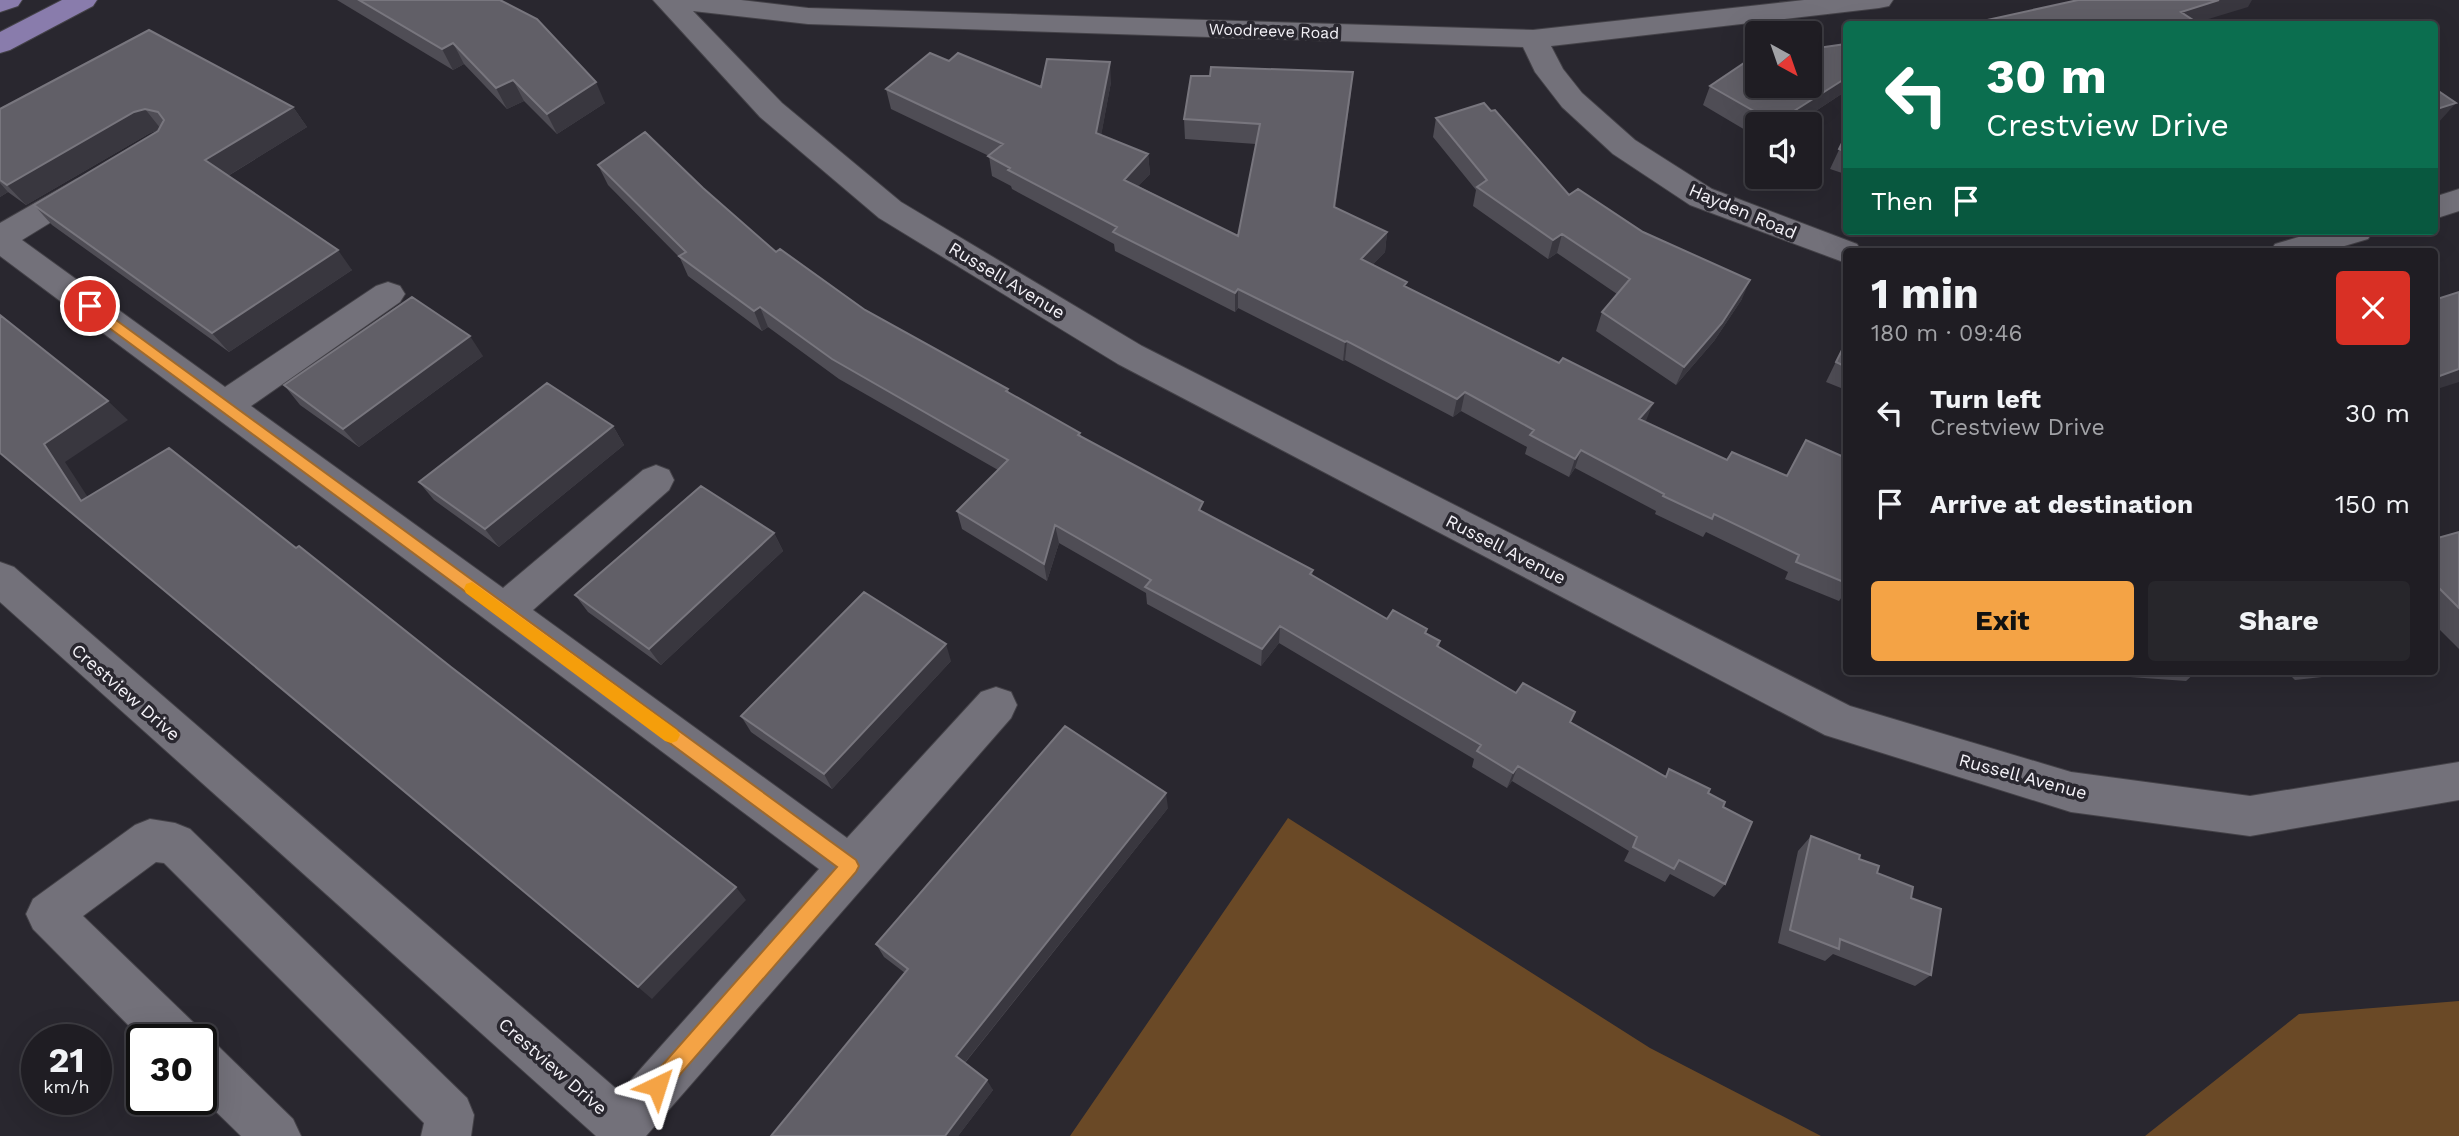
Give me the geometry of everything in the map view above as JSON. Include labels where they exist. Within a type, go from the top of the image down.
[{"type":"main road","points":[[0,4],[8,0]]},
{"type":"main road","points":[[0,44],[83,0]]},
{"type":"street","name":"Woodreeve Road","points":[[668,0],[808,16],[1533,39],[1879,0]]},
{"type":"street","name":"Russell Avenue","points":[[668,0],[771,110],[890,210],[1130,355],[1840,722],[2071,792],[2250,816],[2459,781]]},
{"type":"street","name":"Hayden Road","points":[[1533,39],[1550,72],[1572,100],[1624,147],[1700,197],[1843,251]]},
{"type":"street","points":[[116,169],[0,239],[850,866],[996,705]]},
{"type":"street","points":[[2438,207],[2459,200]]},
{"type":"street","points":[[2300,248],[2343,235]]},
{"type":"street","points":[[224,406],[388,294]]},
{"type":"street","points":[[503,612],[656,480]]},
{"type":"street","name":"Crestview Drive","points":[[0,578],[622,1126],[850,866]]},
{"type":"street","points":[[161,1024],[49,914],[150,840],[174,844],[450,1115],[446,1136]]},
{"type":"street","points":[[217,1079],[276,1136]]},
{"type":"shaded area","points":[[1288,818],[1650,1048],[1821,1136],[1070,1136]]},
{"type":"shaded area","points":[[2459,1001],[2459,1136],[2145,1136],[2299,1014]]},
{"type":"building","points":[[359,0],[500,0],[537,19],[596,82],[547,114],[513,80],[496,88],[453,43],[442,49]]},
{"type":"building","points":[[2078,0],[2219,0],[2181,12],[2194,21],[1983,21]]},
{"type":"building","points":[[149,30],[293,107],[205,160],[338,250],[212,333],[34,205],[158,131],[164,120],[158,112],[145,109],[134,112],[7,185],[0,180],[0,109]]},
{"type":"building","points":[[1843,44],[1843,80],[1822,93],[1822,47]]},
{"type":"building","points":[[930,53],[949,61],[958,53],[1041,87],[1047,59],[1110,62],[1096,133],[1148,154],[1124,180],[1238,236],[1260,124],[1184,119],[1191,76],[1210,76],[1211,67],[1353,72],[1334,207],[1387,232],[1361,259],[1407,282],[1404,286],[1559,363],[1563,358],[1653,403],[1639,419],[1727,460],[1732,452],[1787,476],[1806,440],[1843,457],[1843,582],[1796,562],[1799,555],[1714,514],[1712,519],[1663,496],[1664,494],[1581,450],[1575,459],[1530,435],[1534,430],[1465,392],[1457,399],[1347,341],[1238,289],[1235,293],[1113,232],[1117,227],[1008,170],[1010,168],[988,156],[1003,144],[886,89]]},
{"type":"building","points":[[1745,62],[1745,98],[1814,98],[1792,112],[1756,112],[1710,86]]},
{"type":"building","points":[[2438,91],[2456,103],[2438,109]]},
{"type":"building","points":[[1484,103],[1491,111],[1495,110],[1569,195],[1578,189],[1643,232],[1750,280],[1722,323],[1684,367],[1602,312],[1630,279],[1562,234],[1553,240],[1477,187],[1487,180],[1436,118]]},
{"type":"building","points":[[645,132],[703,188],[776,252],[780,249],[865,310],[1008,389],[1006,391],[1080,433],[1078,435],[1203,502],[1199,510],[1313,570],[1310,574],[1387,619],[1393,610],[1427,629],[1425,633],[1440,641],[1437,646],[1516,693],[1523,683],[1575,712],[1570,722],[1666,777],[1669,769],[1710,789],[1708,793],[1725,802],[1723,807],[1752,822],[1725,884],[1679,860],[1674,869],[1633,847],[1637,837],[1518,766],[1513,773],[1477,751],[1481,745],[1280,626],[1262,649],[1145,587],[1151,580],[1055,525],[1044,564],[957,511],[1008,460],[832,359],[760,307],[754,311],[679,256],[686,252],[598,165]]},
{"type":"building","points":[[2459,292],[2459,369],[2438,377],[2438,299]]},
{"type":"building","points":[[412,297],[470,336],[343,429],[284,385]]},
{"type":"building","points":[[0,315],[108,401],[44,444],[81,501],[169,448],[736,887],[638,987],[0,453]]},
{"type":"building","points":[[1843,348],[1843,366],[1836,362]]},
{"type":"building","points":[[547,383],[613,426],[485,529],[419,482]]},
{"type":"building","points":[[701,486],[774,533],[649,649],[575,595]]},
{"type":"building","points":[[2459,532],[2459,608],[2438,587],[2438,538]]},
{"type":"building","points":[[864,592],[946,644],[824,774],[741,716]]},
{"type":"building","points":[[1065,726],[1166,793],[956,1056],[987,1080],[945,1136],[771,1136],[908,969],[876,944]]},
{"type":"building","points":[[1811,836],[1860,855],[1859,859],[1879,866],[1877,873],[1913,887],[1911,898],[1941,909],[1931,975],[1840,939],[1839,949],[1790,930]]},
{"type":"slow traffic","points":[[472,589],[671,735]]},
{"type":"route","points":[[90,306],[850,866],[657,1086]]}]
